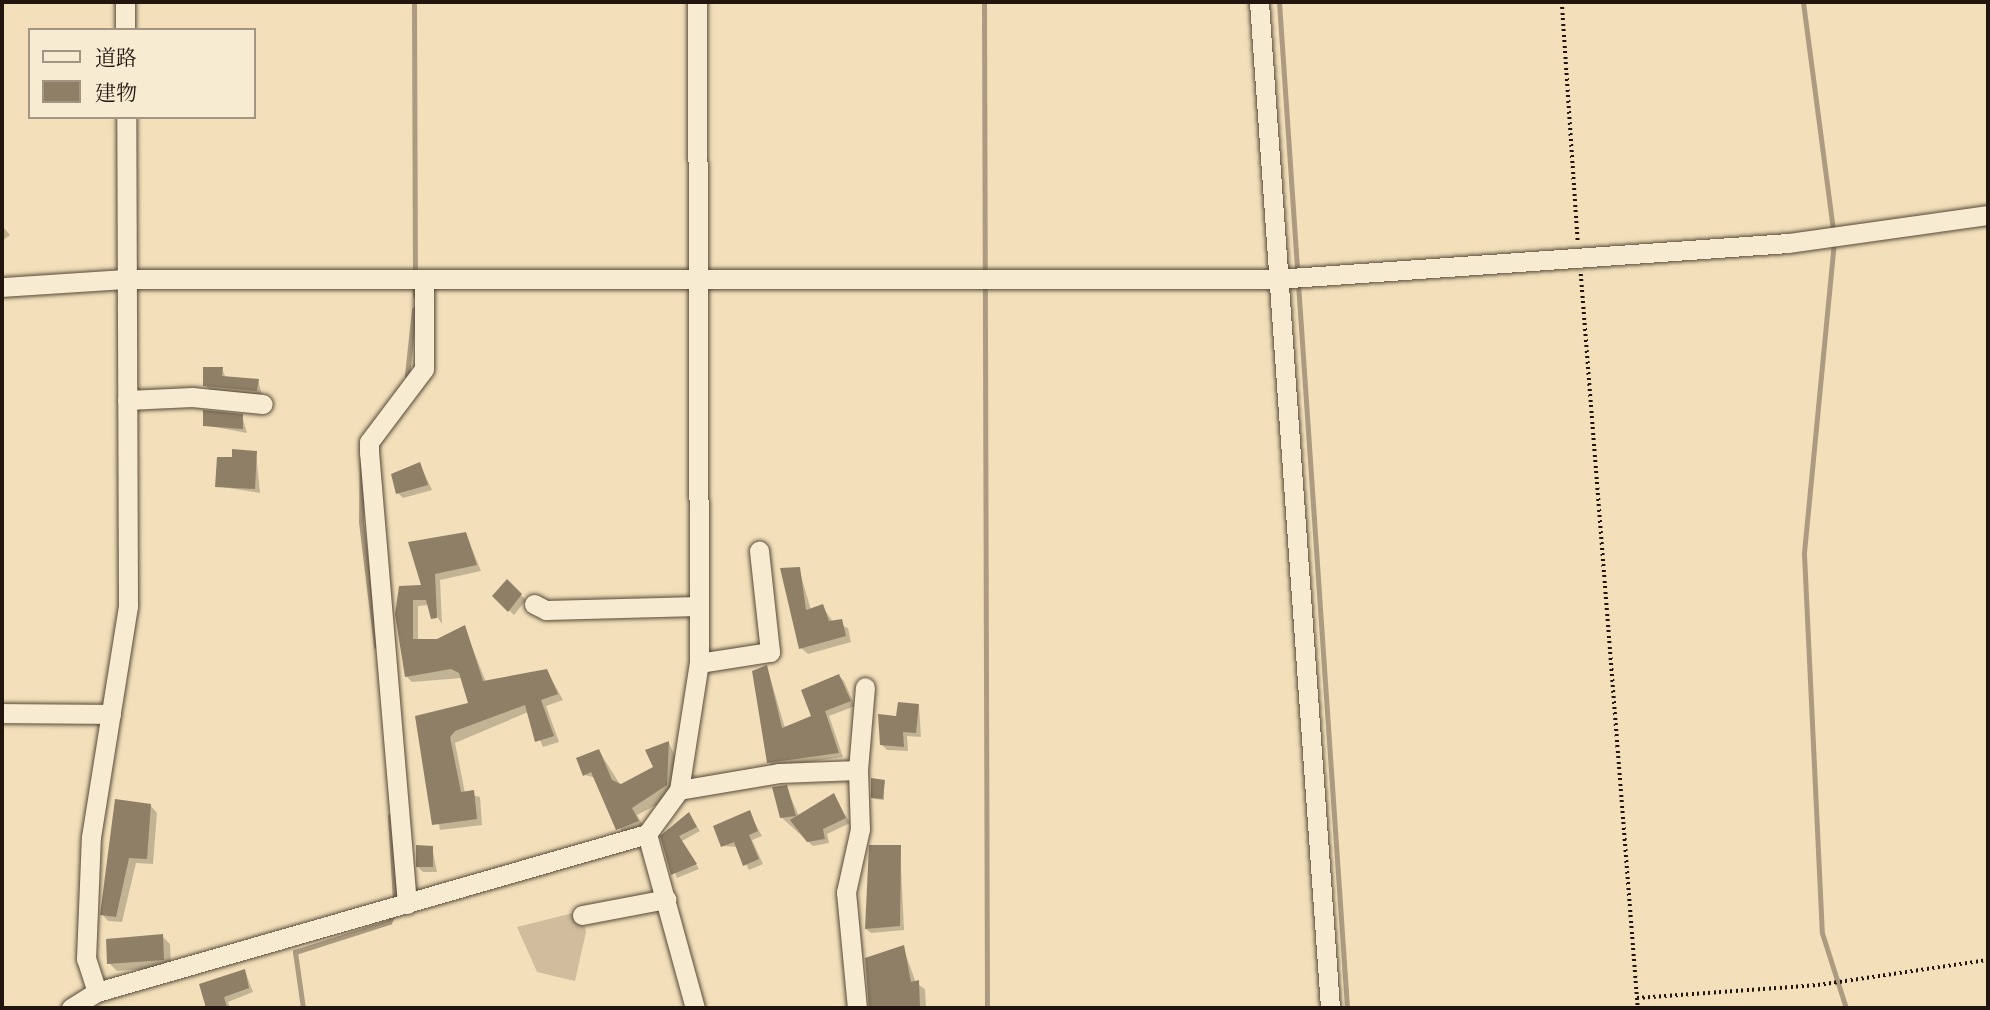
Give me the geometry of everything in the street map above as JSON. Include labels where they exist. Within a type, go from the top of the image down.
[{"type":"street","points":[[125,2],[125,28]]},
{"type":"street","points":[[71,1008],[97,992],[647,834],[679,790],[699,663],[697,2]]},
{"type":"street","points":[[1259,2],[1276,279],[1330,1008]]},
{"type":"street","points":[[97,992],[86,959],[91,837],[128,606],[126,119]]},
{"type":"street","points":[[2,287],[127,279],[1276,279],[1788,243],[1988,215]]},
{"type":"street","points":[[407,904],[369,442],[424,369],[424,279]]},
{"type":"street","points":[[127,400],[192,397],[263,404]]},
{"type":"street","points":[[699,663],[770,652],[759,551]]},
{"type":"street","points":[[534,604],[546,610],[698,606]]},
{"type":"street","points":[[857,1008],[846,892],[860,829],[858,769],[865,687]]},
{"type":"street","points":[[2,713],[111,715]]},
{"type":"street","points":[[679,790],[779,773],[858,769]]},
{"type":"street","points":[[647,834],[695,1008]]},
{"type":"street","points":[[582,915],[667,899]]},
{"type":"path","points":[[1562,2],[1638,1008]]},
{"type":"path","points":[[1637,999],[1818,985],[1988,960]]},
{"type":"shaded area","points":[[581,911],[586,932],[575,981],[537,972],[517,927]]},
{"type":"building","points":[[203,367],[223,367],[222,376],[259,379],[257,391],[203,386]]},
{"type":"building","points":[[203,410],[243,414],[243,429],[203,426]]},
{"type":"building","points":[[232,449],[257,451],[255,489],[215,487],[217,457],[232,457]]},
{"type":"building","points":[[420,462],[428,485],[396,494],[391,474]]},
{"type":"building","points":[[466,532],[477,565],[435,574],[437,618],[431,619],[426,600],[413,600],[413,639],[437,639],[465,625],[483,681],[547,669],[558,694],[541,700],[554,736],[535,742],[525,705],[455,731],[450,737],[461,792],[474,790],[477,819],[432,825],[415,716],[468,703],[459,673],[451,669],[405,677],[395,614],[399,586],[421,585],[408,542]]},
{"type":"building","points":[[800,567],[806,610],[823,604],[829,621],[842,619],[846,636],[799,649],[780,568]]},
{"type":"building","points":[[507,579],[522,594],[508,612],[492,596]]},
{"type":"building","points":[[767,665],[782,728],[811,716],[801,690],[839,674],[851,701],[825,711],[839,753],[767,763],[752,671]]},
{"type":"building","points":[[898,702],[919,704],[916,733],[903,732],[904,747],[880,745],[878,714],[896,716]]},
{"type":"building","points":[[669,741],[667,785],[632,808],[639,821],[616,830],[591,772],[583,776],[576,758],[599,749],[612,780],[621,784],[653,767],[645,750]]},
{"type":"building","points":[[871,778],[885,780],[883,799],[871,798]]},
{"type":"building","points":[[787,785],[796,816],[780,818],[772,787]]},
{"type":"building","points":[[834,793],[846,818],[823,829],[825,839],[807,842],[790,820]]},
{"type":"building","points":[[115,799],[151,804],[147,859],[129,858],[116,917],[100,915]]},
{"type":"building","points":[[750,810],[758,831],[749,835],[759,859],[743,866],[734,842],[721,847],[713,826]]},
{"type":"building","points":[[689,812],[697,827],[679,836],[697,864],[671,875],[660,836]]},
{"type":"building","points":[[416,845],[433,846],[433,867],[416,867]]},
{"type":"building","points":[[869,845],[901,845],[900,926],[865,929]]},
{"type":"building","points":[[163,934],[164,960],[107,964],[106,939]]},
{"type":"building","points":[[904,945],[911,982],[919,980],[920,1008],[869,1008],[865,958]]},
{"type":"building","points":[[245,969],[249,988],[224,997],[227,1008],[206,1008],[199,984]]},
{"type":"waterway","points":[[414,2],[415,296]]},
{"type":"waterway","points":[[984,2],[987,1008]]},
{"type":"waterway","points":[[1279,2],[1347,1008]]},
{"type":"waterway","points":[[1803,2],[1833,231]]},
{"type":"waterway","points":[[1834,241],[1804,554],[1822,933],[1846,1008]]},
{"type":"waterway","points":[[407,375],[414,309]]},
{"type":"waterway","points":[[362,441],[361,522],[376,646]]},
{"type":"waterway","points":[[390,816],[395,901]]},
{"type":"waterway","points":[[303,1008],[295,952],[389,922],[395,911]]}]
